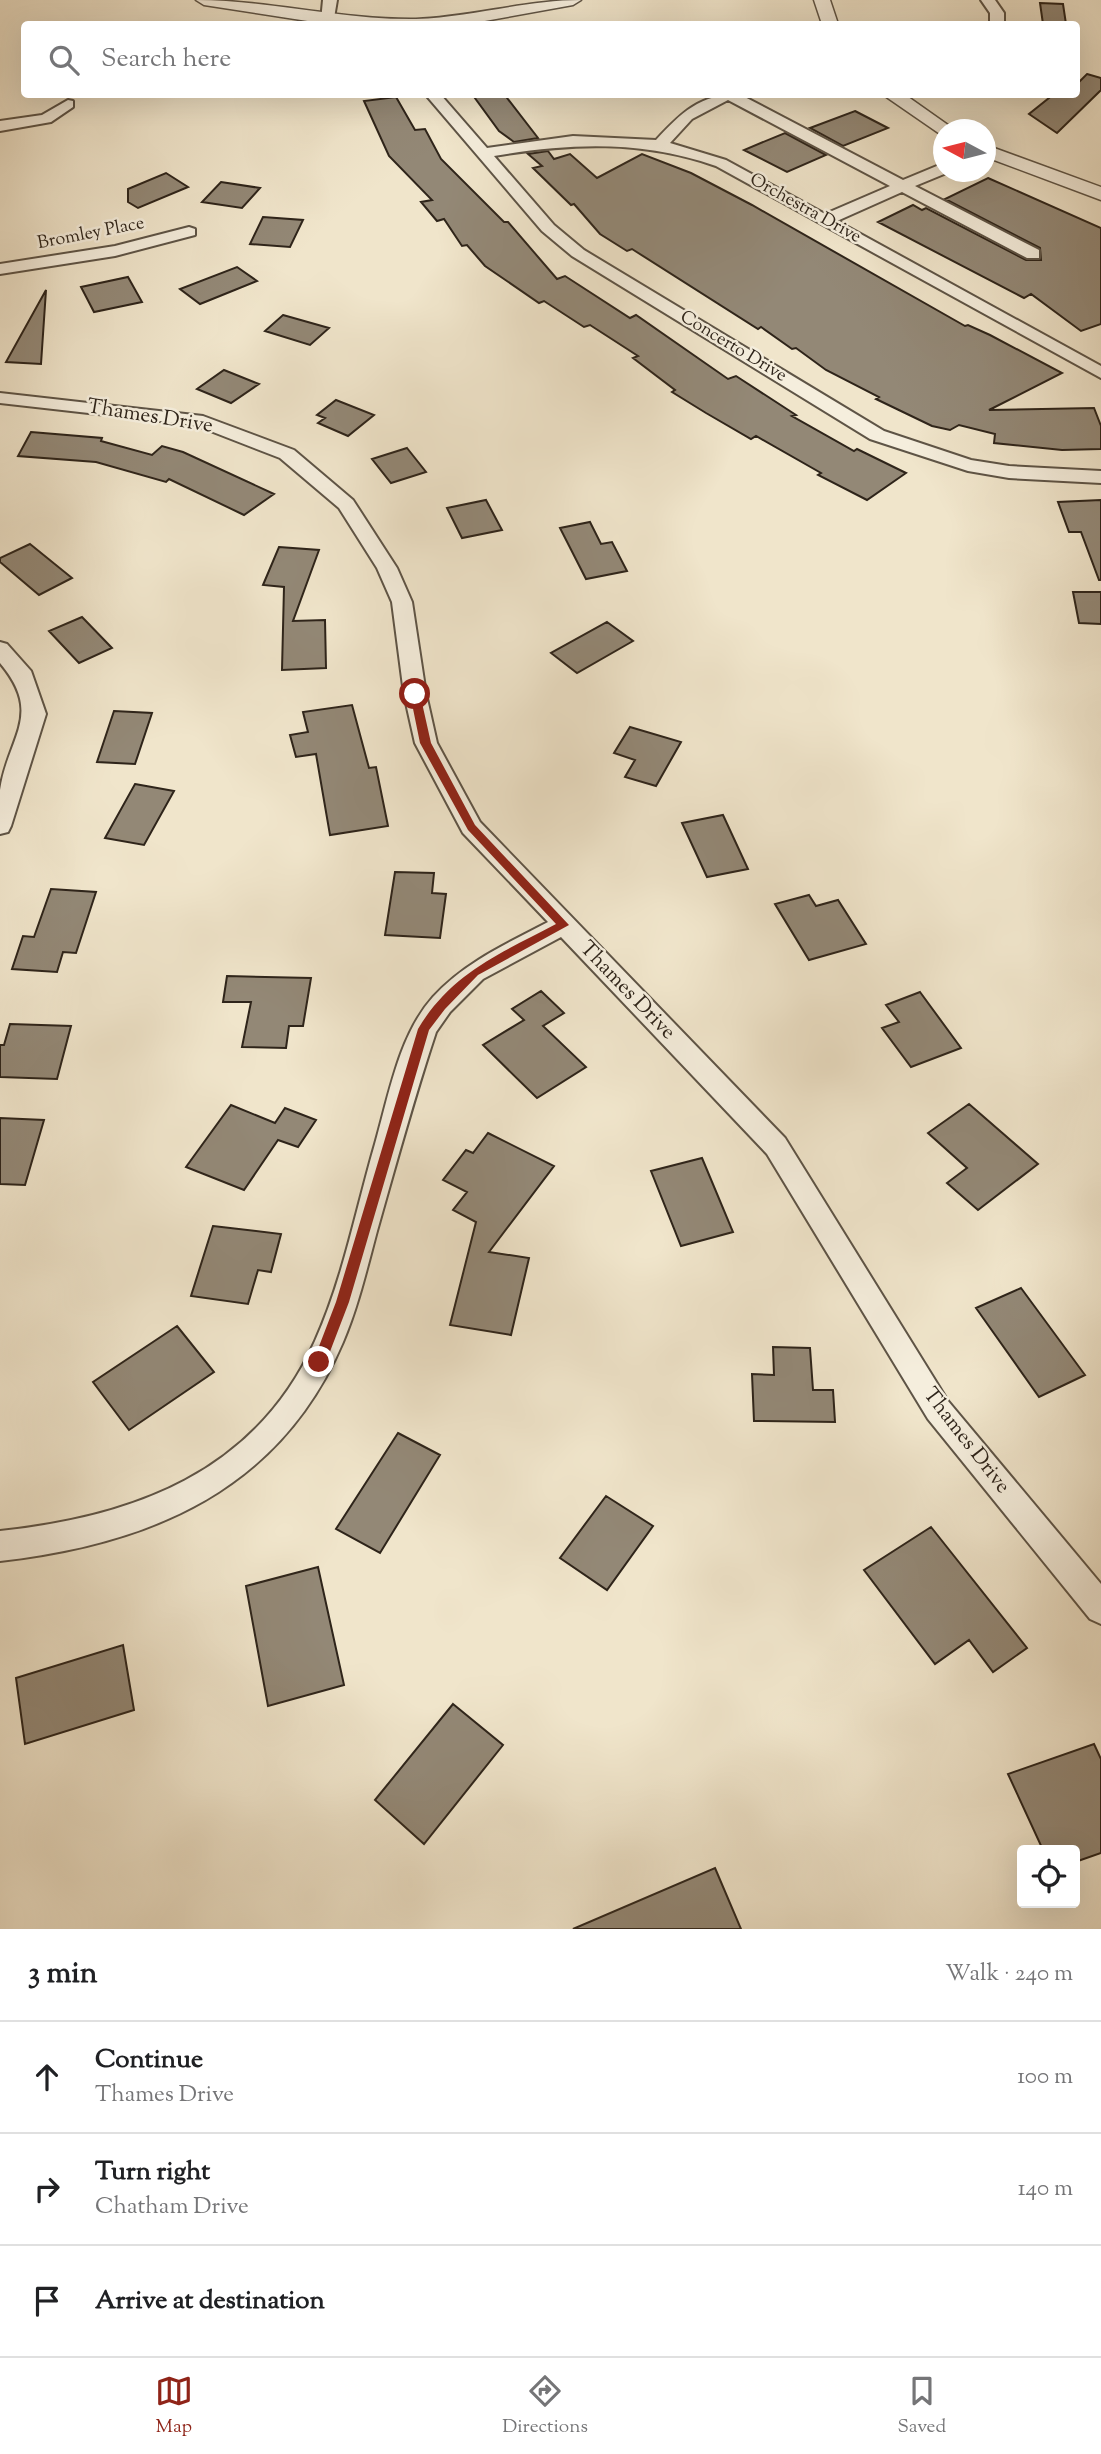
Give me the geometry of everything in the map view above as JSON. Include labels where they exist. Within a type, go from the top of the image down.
[{"type":"street","points":[[204,0],[328,21],[330,0]]},
{"type":"street","points":[[442,21],[478,18],[573,0]]},
{"type":"street","points":[[822,0],[829,21]]},
{"type":"street","points":[[988,0],[997,13],[997,21]]},
{"type":"street","name":"Concerto Drive","points":[[435,98],[548,228],[578,253],[877,435],[968,464],[1009,472],[1101,477]]},
{"type":"street","points":[[660,144],[687,116],[723,98]]},
{"type":"street","points":[[735,98],[1033,254]]},
{"type":"street","points":[[897,98],[933,121]]},
{"type":"street","points":[[0,126],[46,120],[68,104]]},
{"type":"street","name":"Orchestra Drive","points":[[482,154],[585,138],[660,144],[694,152],[722,163],[1096,364]]},
{"type":"street","points":[[996,155],[1101,194]]},
{"type":"street","points":[[825,220],[933,173]]},
{"type":"street","name":"Bromley Place","points":[[0,269],[115,251],[190,232]]},
{"type":"street","name":"Thames Drive","points":[[0,398],[197,420],[243,435],[287,454],[346,504],[387,568],[402,603],[415,694],[426,743],[471,827],[776,1146],[937,1410],[1101,1608]]},
{"type":"street","points":[[0,649],[23,676],[35,714],[0,826]]},
{"type":"street","points":[[0,1546],[70,1539],[142,1519],[190,1496],[234,1469],[273,1429],[325,1352],[424,1029],[441,1005],[474,972],[563,925]]},
{"type":"building","points":[[1040,3],[1063,4],[1066,21],[1043,21]]},
{"type":"building","points":[[1087,74],[1101,78],[1101,90],[1057,133],[1029,114],[1049,98],[1080,98],[1080,81]]},
{"type":"building","points":[[397,98],[415,130],[425,129],[441,159],[504,222],[508,222],[557,279],[565,276],[630,318],[636,315],[728,379],[736,376],[796,415],[792,416],[854,451],[857,449],[906,473],[867,500],[818,475],[821,473],[756,436],[751,439],[706,413],[672,392],[675,390],[633,358],[638,356],[590,325],[584,327],[544,301],[539,303],[485,266],[467,245],[462,246],[444,219],[437,221],[421,202],[432,200],[389,156],[364,101]]},
{"type":"building","points":[[475,98],[507,98],[538,138],[514,142],[499,131]]},
{"type":"building","points":[[855,111],[888,128],[843,146],[810,128]]},
{"type":"building","points":[[785,133],[826,155],[787,172],[744,150]]},
{"type":"building","points":[[548,151],[554,159],[570,154],[597,178],[642,154],[691,173],[752,205],[965,326],[990,335],[1062,373],[989,410],[1094,408],[1101,426],[1101,449],[1062,450],[994,443],[995,434],[959,425],[950,430],[932,426],[876,399],[879,397],[826,370],[796,348],[792,349],[761,327],[758,329],[632,249],[627,251],[600,234],[574,204],[571,205],[533,168],[542,166],[528,154]]},
{"type":"building","points":[[166,173],[188,187],[138,208],[128,202],[128,189]]},
{"type":"building","points":[[221,182],[260,188],[242,208],[202,202]]},
{"type":"building","points":[[980,182],[996,182],[1101,228],[1101,324],[1081,331],[1031,294],[1024,298],[878,222],[913,205],[922,210],[926,208],[1026,260],[1041,260],[1040,248],[945,199]]},
{"type":"building","points":[[263,217],[303,220],[290,247],[250,244]]},
{"type":"building","points":[[237,267],[257,281],[200,304],[180,289]]},
{"type":"building","points":[[128,277],[142,302],[94,312],[81,287]]},
{"type":"building","points":[[46,290],[41,364],[6,362]]},
{"type":"building","points":[[283,315],[329,328],[310,345],[265,331]]},
{"type":"building","points":[[224,370],[259,384],[231,403],[197,389]]},
{"type":"building","points":[[336,400],[374,415],[348,436],[318,423],[325,418],[317,415]]},
{"type":"building","points":[[31,432],[102,438],[101,441],[152,455],[162,446],[183,452],[274,494],[244,515],[169,479],[166,482],[96,462],[18,456]]},
{"type":"building","points":[[407,448],[426,472],[391,483],[372,459]]},
{"type":"building","points":[[486,500],[502,530],[462,538],[447,508]]},
{"type":"building","points":[[1101,500],[1099,580],[1081,532],[1069,532],[1058,502]]},
{"type":"building","points":[[590,522],[601,544],[612,542],[627,571],[586,579],[560,528]]},
{"type":"building","points":[[30,544],[72,578],[39,595],[0,562],[0,558]]},
{"type":"building","points":[[279,547],[319,550],[293,621],[325,620],[326,668],[282,670],[284,587],[263,585]]},
{"type":"building","points":[[1073,592],[1101,592],[1101,624],[1079,623]]},
{"type":"building","points":[[82,617],[112,648],[79,663],[49,631]]},
{"type":"building","points":[[607,622],[633,641],[577,673],[551,653]]},
{"type":"building","points":[[352,705],[369,768],[376,767],[388,826],[330,835],[316,754],[296,757],[290,735],[308,732],[303,712]]},
{"type":"building","points":[[114,711],[152,713],[135,764],[97,762]]},
{"type":"building","points":[[630,727],[681,742],[656,786],[625,777],[635,760],[614,753]]},
{"type":"building","points":[[135,784],[174,791],[144,845],[105,838]]},
{"type":"building","points":[[723,815],[748,869],[707,877],[682,823]]},
{"type":"building","points":[[395,872],[434,873],[432,893],[446,894],[440,938],[385,935]]},
{"type":"building","points":[[51,889],[96,892],[76,953],[63,952],[57,972],[12,969],[23,936],[34,937]]},
{"type":"building","points":[[809,895],[816,906],[838,900],[866,944],[809,960],[775,904]]},
{"type":"building","points":[[227,976],[311,978],[303,1026],[289,1026],[286,1048],[242,1047],[251,1002],[223,1002]]},
{"type":"building","points":[[541,991],[564,1013],[543,1026],[586,1067],[537,1098],[483,1045],[524,1020],[512,1009]]},
{"type":"building","points":[[920,992],[961,1048],[911,1067],[882,1028],[899,1022],[886,1005]]},
{"type":"building","points":[[10,1024],[71,1026],[57,1079],[0,1077],[0,1045],[4,1045]]},
{"type":"building","points":[[969,1104],[1038,1164],[978,1210],[947,1183],[967,1168],[928,1133]]},
{"type":"building","points":[[231,1105],[275,1123],[285,1108],[316,1120],[298,1147],[278,1140],[244,1190],[186,1167]]},
{"type":"building","points":[[0,1118],[44,1120],[25,1185],[0,1184]]},
{"type":"building","points":[[488,1133],[554,1166],[489,1252],[529,1258],[511,1335],[450,1325],[476,1222],[453,1210],[467,1192],[443,1180],[466,1150],[473,1153]]},
{"type":"building","points":[[702,1158],[733,1232],[681,1246],[651,1171]]},
{"type":"building","points":[[213,1226],[281,1234],[271,1272],[258,1270],[248,1304],[191,1296]]},
{"type":"building","points":[[1021,1288],[1085,1375],[1039,1397],[976,1308]]},
{"type":"building","points":[[177,1326],[214,1372],[129,1430],[93,1382]]},
{"type":"building","points":[[773,1347],[810,1348],[813,1390],[833,1390],[835,1422],[754,1421],[752,1374],[774,1375]]},
{"type":"building","points":[[398,1433],[440,1455],[380,1553],[336,1529]]},
{"type":"building","points":[[606,1496],[653,1526],[607,1590],[560,1558]]},
{"type":"building","points":[[931,1527],[1027,1648],[993,1672],[969,1640],[935,1664],[864,1570]]},
{"type":"building","points":[[318,1567],[344,1685],[268,1706],[246,1586]]},
{"type":"building","points":[[123,1645],[134,1710],[25,1744],[16,1678]]},
{"type":"building","points":[[453,1704],[503,1745],[424,1844],[375,1800]]},
{"type":"building","points":[[1094,1744],[1101,1759],[1101,1853],[1080,1860],[1080,1845],[1041,1845],[1008,1774]]},
{"type":"building","points":[[715,1868],[741,1929],[573,1929]]},
{"type":"route","points":[[319,1362],[342,1302],[424,1029],[441,1005],[474,972],[563,925],[471,827],[426,743],[415,694]]}]
